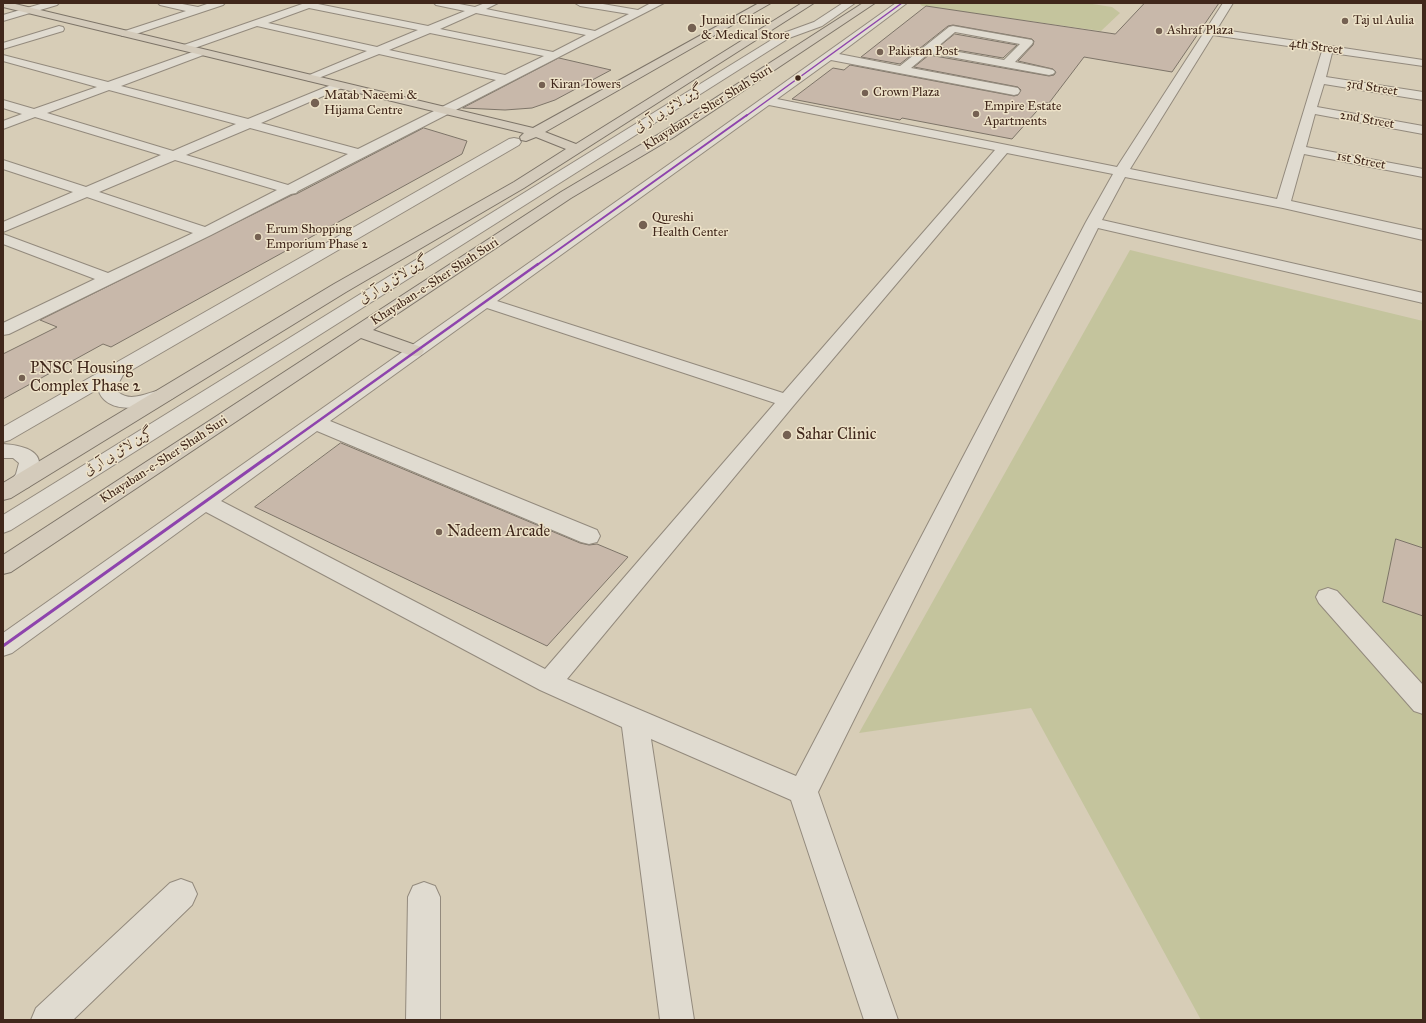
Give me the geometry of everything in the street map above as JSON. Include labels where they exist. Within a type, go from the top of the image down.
[{"type":"main road","points":[[507,140],[535,132],[766,3]]},
{"type":"main road","name":"Khayaban-e-Sher Shah Suri","points":[[3,566],[566,195],[669,134],[870,3]]},
{"type":"main road","points":[[3,493],[340,288],[519,186],[577,148],[813,7]]},
{"type":"main road","points":[[5,11],[29,10],[311,78],[337,91],[442,117],[535,132],[577,148]]},
{"type":"main road","points":[[5,11],[59,29],[135,48]]},
{"type":"main road","points":[[165,55],[203,65]]},
{"type":"main road","points":[[299,88],[320,94]]},
{"type":"main road","points":[[410,116],[425,120]]},
{"type":"main road","points":[[507,140],[577,148]]},
{"type":"main road","points":[[360,332],[415,351]]},
{"type":"street","points":[[29,10],[54,3]]},
{"type":"street","points":[[163,3],[198,10]]},
{"type":"street","points":[[126,34],[220,3]]},
{"type":"street","points":[[439,3],[596,34]]},
{"type":"street","points":[[311,78],[493,3]]},
{"type":"street","points":[[580,3],[639,13]]},
{"type":"street","points":[[3,330],[291,190],[359,153],[425,120],[442,117],[506,79],[659,3]]},
{"type":"street","name":"گرین لائن بی آر ٹی","points":[[3,525],[785,36],[818,24],[850,3]]},
{"type":"street","points":[[3,646],[830,56],[902,3]]},
{"type":"street","points":[[881,1020],[802,792],[1094,222],[1121,172],[1228,3]]},
{"type":"street","points":[[186,48],[311,4],[428,30],[554,55]]},
{"type":"street","name":"گرین لائن بی آر ٹی","points":[[785,36],[813,7]]},
{"type":"street","points":[[256,23],[506,79]]},
{"type":"street","points":[[3,46],[59,29]]},
{"type":"street","points":[[902,70],[953,29],[1028,42],[1007,64]]},
{"type":"street","name":"4th Street","points":[[1210,31],[1423,63]]},
{"type":"street","points":[[1284,204],[1298,149],[1320,80],[1328,49]]},
{"type":"street","points":[[928,50],[1049,72]]},
{"type":"street","points":[[3,124],[202,52]]},
{"type":"street","points":[[830,56],[1014,91]]},
{"type":"street","points":[[3,58],[359,153]]},
{"type":"street","name":"3rd Street","points":[[1320,80],[1423,96]]},
{"type":"street","points":[[3,227],[247,123],[320,94],[337,91]]},
{"type":"street","points":[[767,101],[1284,204],[1423,235]]},
{"type":"street","points":[[3,104],[291,190]]},
{"type":"street","name":"2nd Street","points":[[1311,110],[1423,130]]},
{"type":"street","points":[[3,436],[116,372],[507,140]]},
{"type":"street","points":[[549,683],[787,401],[1003,149]]},
{"type":"street","name":"1st Street","points":[[1298,149],[1423,173]]},
{"type":"street","points":[[3,164],[206,232]]},
{"type":"street","points":[[1094,222],[1423,298]]},
{"type":"street","points":[[3,239],[109,279]]},
{"type":"street","points":[[485,302],[787,401]]},
{"type":"street","points":[[116,372],[108,386],[108,392],[112,397],[120,401],[144,401],[168,393]]},
{"type":"street","points":[[316,423],[589,536]]},
{"type":"street","points":[[3,451],[18,452],[27,457],[30,464],[28,473],[21,482]]},
{"type":"street","points":[[206,502],[549,683],[802,792]]},
{"type":"street","points":[[1328,597],[1423,703]]},
{"type":"street","points":[[635,720],[677,1020]]},
{"type":"street","points":[[48,1020],[181,894]]},
{"type":"street","points":[[423,1020],[424,897]]},
{"type":"green space","points":[[919,3],[1086,3],[1112,7],[1120,13],[1101,31],[922,6]]},
{"type":"green space","points":[[1130,250],[1423,321],[1423,1020],[1201,1020],[1031,708],[859,733]]},
{"type":"building","points":[[1145,3],[1219,3],[1172,72],[1084,57],[1049,103],[1044,103],[1012,139],[902,118],[900,120],[792,99],[833,68],[844,70],[850,65],[1014,96],[1018,95],[1021,90],[1018,87],[914,67],[929,55],[1049,76],[1054,75],[1056,72],[1053,69],[1018,61],[1033,45],[1034,41],[1032,39],[953,25],[948,26],[900,64],[861,57],[926,6],[1115,34]]},
{"type":"building","points":[[955,34],[1017,45],[1003,58],[939,47]]},
{"type":"building","name":"Kiran Towers","points":[[559,58],[611,70],[555,100],[532,108],[505,110],[463,108]]},
{"type":"building","name":"Erum Shopping Emporium Phase 2","points":[[424,128],[467,141],[462,154],[111,347],[103,344],[3,399],[3,354],[57,327],[40,320],[296,194]]},
{"type":"building","name":"Nadeem Arcade","points":[[341,443],[580,543],[589,545],[597,544],[628,557],[547,646],[255,507]]},
{"type":"building","points":[[1396,539],[1423,548],[1423,616],[1383,602]]},
{"type":"transit line","points":[[3,646],[720,135],[902,3]]},
{"type":"place","name":"Taj ul Aulia","points":[[1345,21]]},
{"type":"place","name":"Junaid Clinic & Medical Store","points":[[692,28]]},
{"type":"place","name":"Ashraf Plaza","points":[[1159,31]]},
{"type":"place","name":"Pakistan Post","points":[[880,52]]},
{"type":"place","name":"Kiran Towers","points":[[542,85]]},
{"type":"place","name":"Crown Plaza","points":[[865,93]]},
{"type":"place","name":"Matab Naeemi & Hijama Centre","points":[[315,103]]},
{"type":"place","name":"Empire Estate Apartments","points":[[976,114]]},
{"type":"place","name":"Qureshi Health Center","points":[[643,225]]},
{"type":"place","name":"Erum Shopping Emporium Phase 2","points":[[258,237]]},
{"type":"place","name":"PNSC Housing Complex Phase 2","points":[[22,378]]},
{"type":"place","name":"Sahar Clinic","points":[[787,435]]},
{"type":"place","name":"Nadeem Arcade","points":[[439,532]]}]
